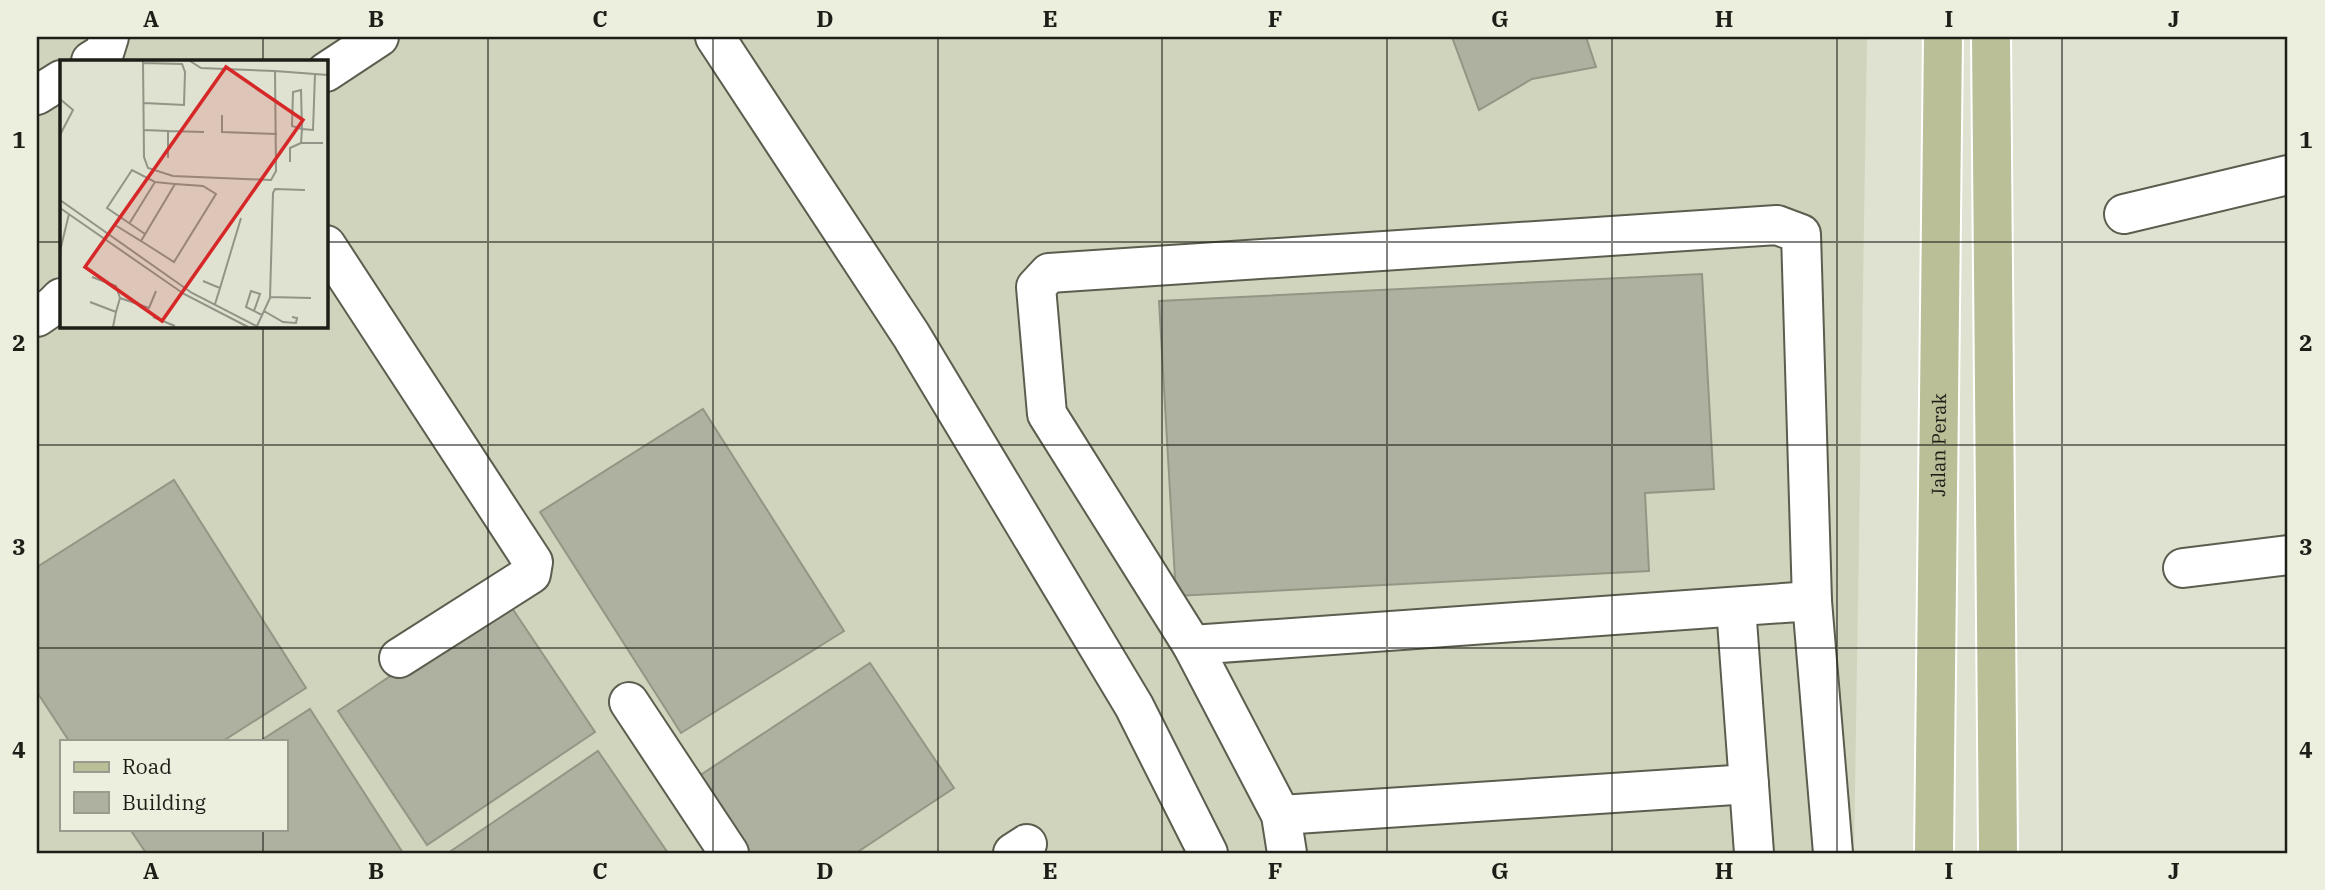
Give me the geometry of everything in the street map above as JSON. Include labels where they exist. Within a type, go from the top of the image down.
[{"type":"main road","name":"Jalan Perak","points":[[1934,853],[1943,37]]},
{"type":"main road","points":[[1991,37],[1998,853]]},
{"type":"lane","points":[[93,60],[104,53],[109,37]]},
{"type":"lane","points":[[327,71],[379,37]]},
{"type":"lane","points":[[715,37],[932,371],[1134,706],[1208,853]]},
{"type":"lane","points":[[37,96],[60,81]]},
{"type":"lane","points":[[2124,214],[2288,175]]},
{"type":"lane","points":[[1287,853],[1281,815],[1192,645],[1047,414],[1036,287],[1049,273],[1777,225],[1801,234],[1812,601],[1833,853]]},
{"type":"lane","points":[[327,247],[533,562],[531,574],[398,658]]},
{"type":"lane","points":[[37,317],[60,299]]},
{"type":"lane","points":[[2183,568],[2288,555]]},
{"type":"lane","points":[[1192,645],[1812,601]]},
{"type":"lane","points":[[1736,607],[1754,853]]},
{"type":"lane","points":[[629,702],[729,853]]},
{"type":"lane","points":[[1281,815],[1749,784]]},
{"type":"shaded area","points":[[37,37],[1867,37],[1854,853],[37,853]]},
{"type":"building","points":[[1452,37],[1586,37],[1596,67],[1532,79],[1479,110]]},
{"type":"building","points":[[1702,274],[1714,489],[1645,493],[1649,571],[1176,596],[1159,301]]},
{"type":"building","points":[[703,409],[844,631],[681,733],[540,512]]},
{"type":"building","points":[[174,480],[306,688],[225,740],[68,740],[37,692],[37,567]]},
{"type":"building","points":[[506,599],[595,732],[427,845],[338,711]]},
{"type":"building","points":[[870,663],[954,788],[856,853],[750,853],[699,776]]},
{"type":"building","points":[[310,709],[403,853],[146,853],[131,830],[287,830],[287,740],[262,740]]},
{"type":"building","points":[[598,751],[668,853],[448,853]]}]
